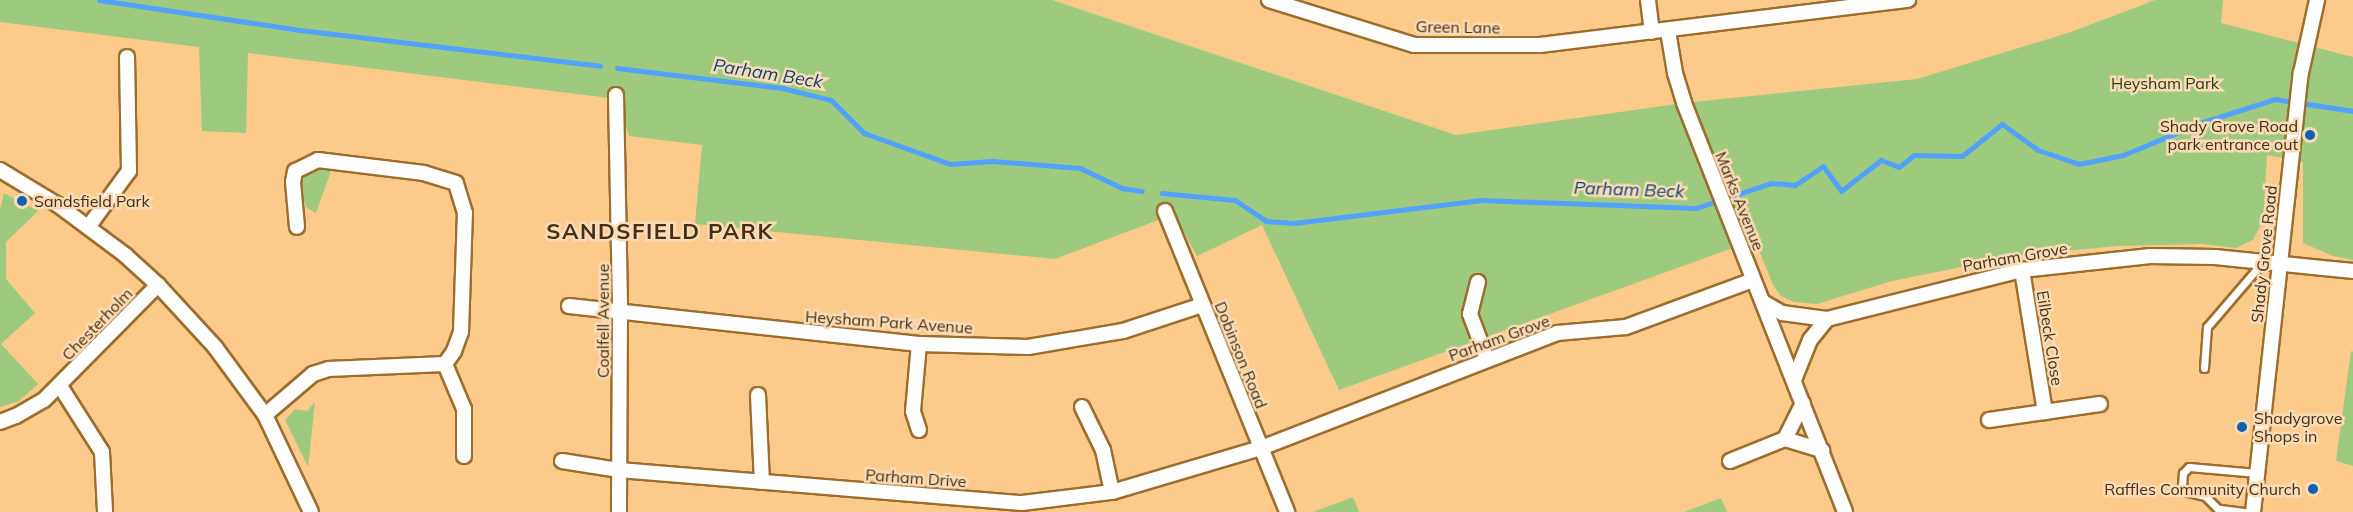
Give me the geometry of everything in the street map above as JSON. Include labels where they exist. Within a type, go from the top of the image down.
[{"type":"street","name":"Green Lane","points":[[1269,0],[1289,4],[1414,45],[1540,45],[1908,0]]},
{"type":"street","points":[[1648,0],[1652,32]]},
{"type":"street","name":"Shady Grove Road","points":[[2253,512],[2301,73],[2317,0]]},
{"type":"street","name":"Marks Avenue","points":[[1668,30],[1675,73],[1684,103],[1845,512]]},
{"type":"street","points":[[89,226],[129,171],[127,57]]},
{"type":"street","name":"Coalfell Avenue","points":[[616,94],[620,313],[619,512]]},
{"type":"street","points":[[297,227],[293,182],[295,171],[318,160],[424,173],[456,183],[465,213],[464,302],[460,332],[454,351],[445,364]]},
{"type":"street","points":[[0,170],[89,226],[158,285],[215,347],[266,415],[311,512]]},
{"type":"street","name":"Dobinson Road","points":[[1165,211],[1287,512]]},
{"type":"street","name":"Parham Grove","points":[[1763,302],[1782,313],[1827,319],[2022,270],[2150,256],[2215,258],[2353,271]]},
{"type":"street","name":"Eilbeck Close","points":[[2022,270],[2045,412]]},
{"type":"street","name":"Parham Grove","points":[[1262,448],[1557,333],[1626,327],[1754,280]]},
{"type":"street","points":[[1478,282],[1470,314],[1486,359]]},
{"type":"street","name":"Chesterholm","points":[[0,422],[44,400],[158,285]]},
{"type":"street","name":"Heysham Park Avenue","points":[[569,306],[919,344],[1028,347],[1123,331],[1203,306]]},
{"type":"street","points":[[1794,380],[1810,340],[1827,319]]},
{"type":"street","points":[[919,344],[913,411],[919,430]]},
{"type":"street","points":[[266,415],[313,374],[328,369],[445,364]]},
{"type":"street","points":[[445,364],[464,409],[464,456]]},
{"type":"street","name":"Chesterholm","points":[[60,386],[102,452],[105,512]]},
{"type":"street","points":[[758,395],[762,482]]},
{"type":"street","points":[[1785,439],[1803,403]]},
{"type":"street","points":[[1989,420],[2100,404]]},
{"type":"street","points":[[1082,407],[1103,450],[1112,492]]},
{"type":"street","points":[[1730,460],[1785,439],[1822,450]]},
{"type":"street","name":"Parham Drive","points":[[562,461],[619,470],[1022,507],[1112,492],[1262,448]]},
{"type":"lane","points":[[2204,368],[2207,327],[2261,264]]},
{"type":"lane","points":[[2244,512],[2218,509],[2205,496],[2187,492],[2182,486],[2183,473],[2189,467],[2257,473]]},
{"type":"green space","name":"Heysham Park","points":[[0,0],[1052,0],[1456,135],[1684,103],[1917,79],[2071,32],[2155,0],[2223,0],[2221,23],[2353,57],[2353,260],[2333,256],[2303,243],[2303,162],[2267,155],[2263,221],[2253,240],[2236,248],[2202,244],[2118,246],[2021,255],[1892,281],[1817,304],[1794,302],[1781,296],[1773,285],[1755,240],[1339,390],[1262,225],[1197,256],[1174,214],[1055,259],[695,224],[702,145],[629,136],[617,99],[248,53],[246,133],[202,131],[199,47],[0,22]]},
{"type":"green space","points":[[318,169],[331,171],[316,213],[307,208],[302,198],[301,184],[306,174]]},
{"type":"green space","points":[[4,193],[38,211],[6,242],[6,279],[35,313],[1,344],[38,384],[19,401],[0,407],[0,210]]},
{"type":"green space","points":[[2351,351],[2353,352],[2353,466],[2336,461]]},
{"type":"green space","points":[[315,402],[308,467],[285,420],[295,409],[307,411]]},
{"type":"green space","points":[[1353,497],[1359,512],[1313,512]]},
{"type":"green space","points":[[1721,498],[1727,512],[1684,512]]},
{"type":"waterway","name":"Parham Beck","points":[[99,0],[300,30],[600,66]]},
{"type":"waterway","name":"Parham Beck","points":[[617,68],[782,88],[831,100],[864,133],[950,164],[992,161],[1080,168],[1122,188],[1142,191]]},
{"type":"waterway","name":"Parham Beck","points":[[1162,193],[1235,200],[1266,221],[1294,223],[1480,200],[1696,208],[1771,183],[1795,185],[1823,166],[1841,191],[1881,160],[1899,167],[1914,155],[1962,156],[2002,124],[2038,150],[2079,164],[2123,155],[2203,122],[2275,99],[2353,111]]},
{"type":"place","name":"Shady Grove Road park entrance out","points":[[2310,135]]},
{"type":"place","name":"Sandsfield Park","points":[[22,201]]},
{"type":"place","name":"Shadygrove Shops in","points":[[2242,427]]},
{"type":"place","name":"Raffles Community Church","points":[[2313,489]]},
{"type":"district","name":"SANDSFIELD PARK","points":[[660,232]]}]
